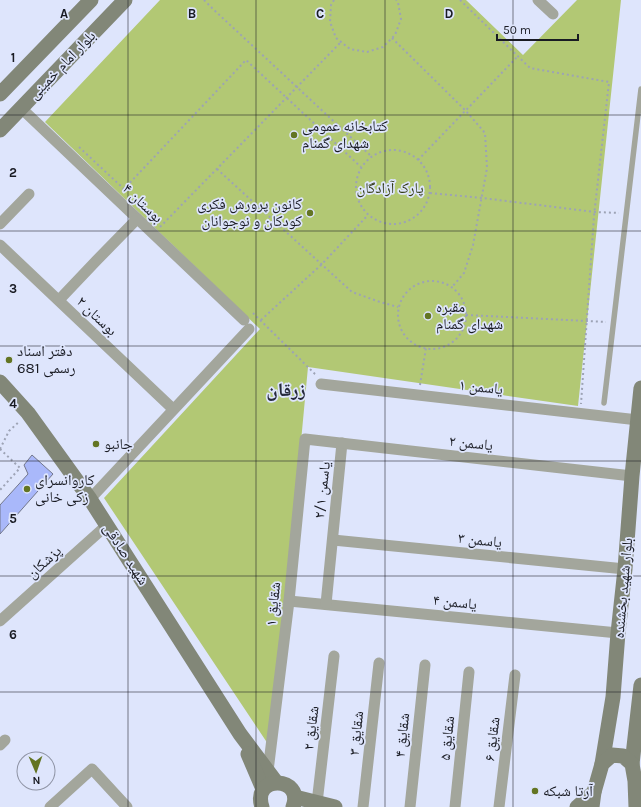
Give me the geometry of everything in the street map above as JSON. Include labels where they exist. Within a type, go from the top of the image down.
[{"type":"main road","name":"بلوار امام خمینی","points":[[2,90],[91,0]]},
{"type":"main road","name":"بلوار امام خمینی","points":[[0,130],[125,0]]},
{"type":"main road","name":"شهید صادقی","points":[[0,382],[28,413],[107,525],[240,734],[264,793]]},
{"type":"main road","name":"بلوار شهید بخشنده","points":[[593,800],[602,764],[613,697],[641,388]]},
{"type":"main road","points":[[636,807],[638,785],[632,764],[641,685]]},
{"type":"main road","points":[[602,764],[612,755],[623,756],[632,764]]},
{"type":"main road","points":[[264,793],[286,785],[293,792],[294,802],[317,803],[336,807]]},
{"type":"main road","points":[[577,807],[593,800]]},
{"type":"street","points":[[538,0],[553,14]]},
{"type":"street","name":"بوستان ۴","points":[[21,108],[246,324],[173,409]]},
{"type":"street","points":[[0,224],[29,194]]},
{"type":"street","points":[[59,300],[138,219]]},
{"type":"street","name":"بوستان ۲","points":[[0,244],[173,409]]},
{"type":"street","name":"یاسمن ۱","points":[[322,380],[638,420]]},
{"type":"street","points":[[90,499],[173,409]]},
{"type":"street","name":"یاسمن ۲","points":[[305,439],[632,476]]},
{"type":"street","name":"شقایق ۱","points":[[264,793],[289,601],[305,439]]},
{"type":"street","name":"یاسمن ۲/۱","points":[[326,604],[342,443]]},
{"type":"street","name":"پزشکان","points":[[0,621],[107,525]]},
{"type":"street","name":"یاسمن ۳","points":[[333,540],[625,569]]},
{"type":"street","name":"یاسمن ۴","points":[[289,601],[618,633]]},
{"type":"street","name":"شقایق ۲","points":[[317,803],[334,656]]},
{"type":"street","name":"شقایق ۳","points":[[362,807],[379,663]]},
{"type":"street","name":"شقایق ۴","points":[[410,807],[424,665]]},
{"type":"street","name":"شقایق ۵","points":[[455,807],[469,672]]},
{"type":"street","name":"شقایق ۶","points":[[499,807],[515,675]]},
{"type":"street","points":[[50,807],[92,768],[127,807]]},
{"type":"lane","points":[[604,403],[641,89]]},
{"type":"path","points":[[204,0],[371,156]]},
{"type":"path","points":[[334,0],[331,5],[330,22],[336,38],[350,49],[367,52],[383,47],[396,35],[401,19],[398,2],[396,0]]},
{"type":"path","points":[[460,0],[530,68],[609,82],[595,212],[581,405]]},
{"type":"path","points":[[392,38],[466,111],[485,133],[487,168],[473,245],[464,273],[452,287]]},
{"type":"path","points":[[152,233],[162,226],[341,42]]},
{"type":"path","points":[[418,160],[518,56]]},
{"type":"path","points":[[115,198],[246,60],[361,167]]},
{"type":"path","points":[[78,146],[124,189]]},
{"type":"path","points":[[384,150],[399,150],[413,155],[418,160],[423,165],[429,179],[430,193],[424,207],[414,217],[401,223],[386,224],[372,218],[362,208],[356,195],[356,180],[361,167],[371,156],[384,150]]},
{"type":"path","points":[[217,169],[352,292],[398,307]]},
{"type":"path","points":[[430,193],[595,212],[626,214]]},
{"type":"path","points":[[261,320],[322,264],[369,215]]},
{"type":"path","points":[[426,281],[440,281],[452,287],[461,297],[466,309],[465,323],[460,335],[450,344],[437,349],[424,348],[411,342],[402,333],[398,320],[398,307],[404,294],[414,285],[426,281]]},
{"type":"path","points":[[250,310],[322,380]]},
{"type":"path","points":[[466,315],[613,322]]},
{"type":"path","points":[[0,490],[20,468],[0,449],[9,432],[28,413]]},
{"type":"green space","name":"پارک آزادگان","points":[[160,0],[466,0],[523,55],[577,0],[621,0],[578,406],[308,367],[272,750],[104,498],[260,329],[45,122]]},
{"type":"building","name":"کاروانسرای زکی خانی","points":[[32,455],[53,474],[0,534],[0,505],[28,474],[24,465]]},
{"type":"place","name":"کتابخانه عمومی شهدای گمنام","points":[[294,135]]},
{"type":"place","name":"کانون پرورش فکری کودکان و نوجوانان","points":[[310,213]]},
{"type":"place","name":"مقبره شهدای گمنام","points":[[428,316]]},
{"type":"place","name":"دفتر اسناد رسمی 681","points":[[9,360]]},
{"type":"place","name":"جانبو","points":[[96,444]]},
{"type":"place","name":"کاروانسرای زکی خانی","points":[[27,489]]},
{"type":"place","name":"آرتا شبکه","points":[[535,791]]},
{"type":"district","name":"زرقان","points":[[286,390]]}]
